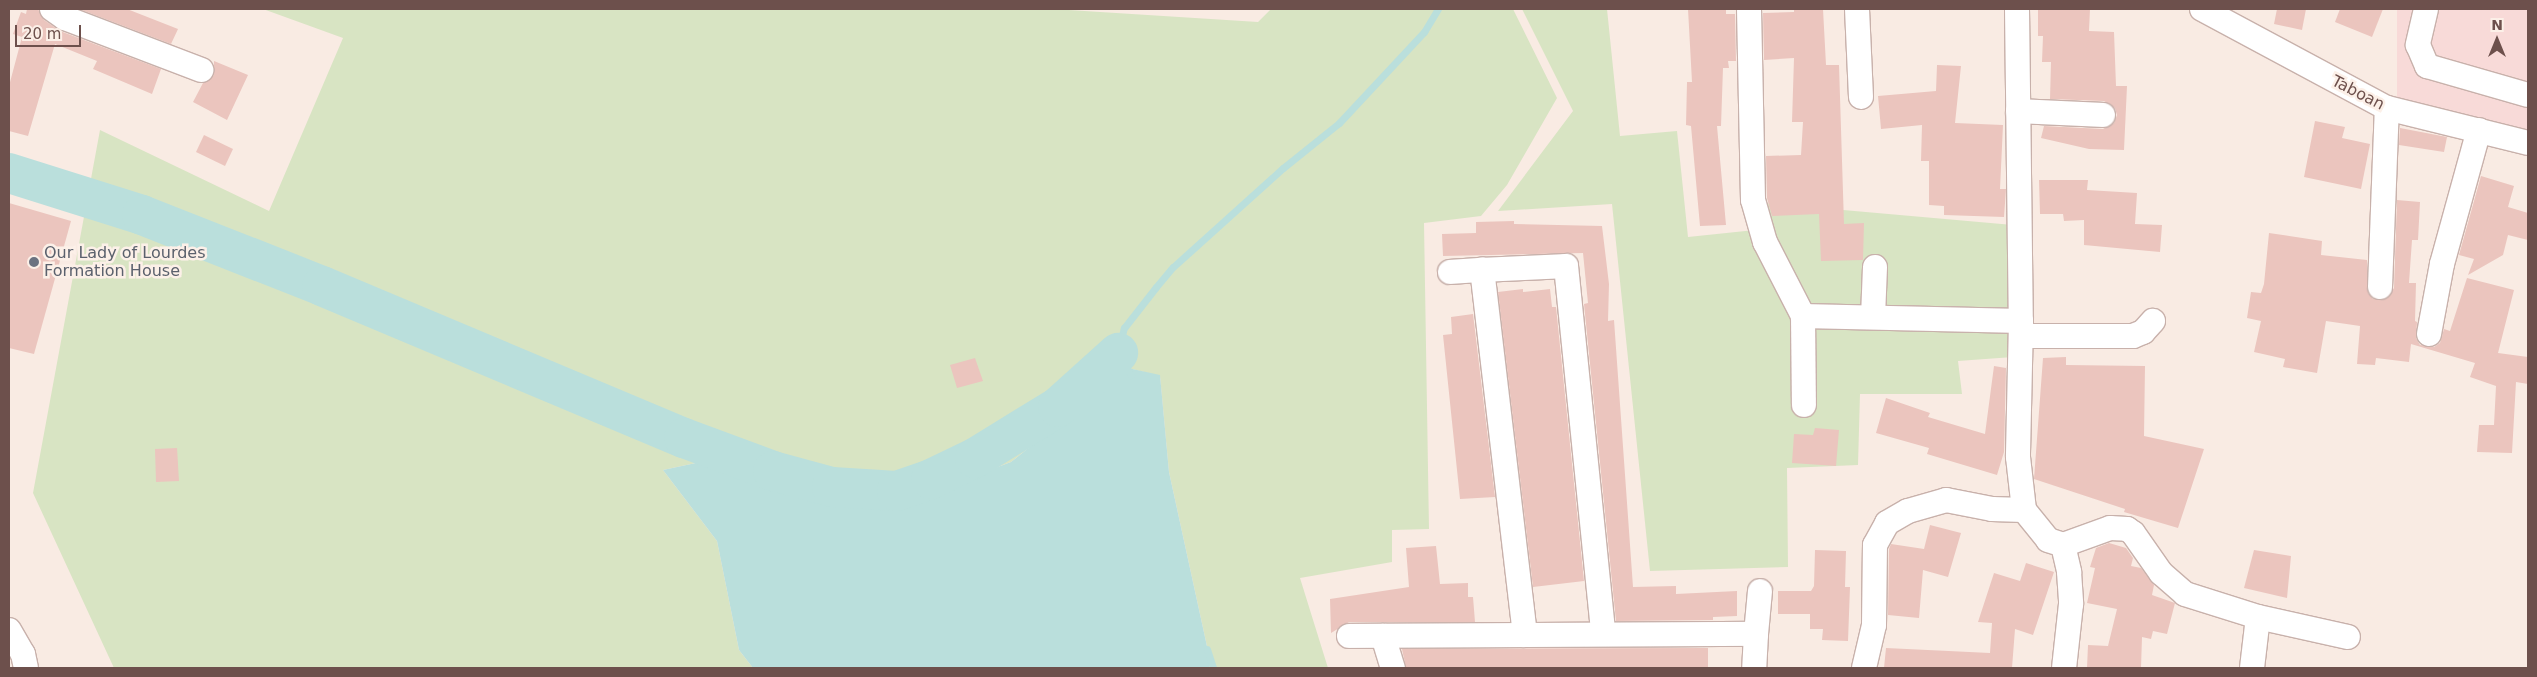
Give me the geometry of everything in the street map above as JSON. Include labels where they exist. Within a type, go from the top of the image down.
[{"type":"street","points":[[52,9],[65,18],[201,70]]},
{"type":"street","points":[[1749,9],[1754,200],[1766,242],[1803,316],[1804,404]]},
{"type":"street","points":[[1857,9],[1861,97]]},
{"type":"street","points":[[2017,9],[2021,329],[2018,457],[2024,510],[2048,540],[2063,545],[2110,528],[2127,529],[2133,533],[2162,573],[2186,594],[2258,617],[2348,637]]},
{"type":"street","points":[[2426,9],[2418,46],[2423,62],[2437,70],[2528,95]]},
{"type":"street","name":"Taboan","points":[[2214,12],[2387,108],[2528,143]]},
{"type":"street","points":[[2380,287],[2387,108]]},
{"type":"street","points":[[2018,111],[2103,115]]},
{"type":"street","points":[[2429,334],[2442,264],[2479,130]]},
{"type":"street","points":[[1450,272],[1575,266],[1603,633]]},
{"type":"street","points":[[1873,317],[1875,267]]},
{"type":"street","points":[[1482,270],[1524,635]]},
{"type":"street","points":[[1803,316],[1873,317],[2133,336],[2143,332],[2153,321]]},
{"type":"street","points":[[1864,668],[1874,625],[1875,545],[1887,523],[1908,511],[1946,500],[2024,510]]},
{"type":"street","points":[[2063,545],[2069,572],[2071,604],[2064,668]]},
{"type":"street","points":[[1754,668],[1760,591]]},
{"type":"street","points":[[2252,668],[2258,617]]},
{"type":"street","points":[[9,630],[23,654],[26,668]]},
{"type":"street","points":[[1350,636],[1603,633],[1756,634]]},
{"type":"street","points":[[1383,636],[1393,668]]},
{"type":"shaded area","points":[[2397,9],[2528,9],[2528,134],[2397,103]]},
{"type":"green space","points":[[263,9],[1053,9],[1258,22],[1271,9],[1513,9],[1557,98],[1507,185],[1481,216],[1424,223],[1429,529],[1392,530],[1392,562],[1300,578],[1328,668],[1209,668],[1210,660],[1169,472],[1160,376],[1128,368],[1011,462],[901,503],[738,454],[663,470],[717,541],[739,650],[753,668],[114,668],[33,493],[100,130],[269,211],[343,38]]},
{"type":"green space","points":[[1522,9],[1607,9],[1620,136],[1677,131],[1688,237],[1755,230],[1752,202],[2013,225],[2013,357],[1958,361],[1962,394],[1860,394],[1858,465],[1787,468],[1788,567],[1650,571],[1612,204],[1498,211],[1573,111]]},
{"type":"water","points":[[1128,368],[1160,375],[1169,472],[1210,660],[1209,668],[753,668],[739,650],[717,541],[663,470],[738,454],[901,503],[1011,462]]},
{"type":"building","points":[[27,9],[38,9],[44,20],[60,31],[161,69],[152,94],[93,69],[97,61],[55,44],[28,136],[9,131],[9,86],[22,37],[13,34],[21,12],[26,14]]},
{"type":"building","points":[[79,9],[127,9],[178,29],[171,44]]},
{"type":"building","points":[[1688,9],[1726,9],[1726,14],[1735,14],[1736,61],[1728,61],[1729,68],[1723,68],[1721,126],[1717,126],[1726,225],[1700,226],[1691,126],[1686,125],[1687,82],[1692,82]]},
{"type":"building","points":[[1794,9],[1823,9],[1826,65],[1839,65],[1844,224],[1864,223],[1863,260],[1821,261],[1819,214],[1772,216],[1767,198],[1766,156],[1801,155],[1803,122],[1792,122],[1794,58],[1764,60],[1763,13],[1794,12]]},
{"type":"building","points":[[2038,9],[2090,9],[2089,31],[2114,32],[2116,86],[2127,86],[2124,150],[2089,149],[2041,138],[2044,126],[2103,129],[2114,123],[2117,115],[2115,108],[2104,101],[2050,99],[2051,62],[2042,62],[2043,36],[2038,36]]},
{"type":"building","points":[[2277,9],[2306,9],[2302,30],[2274,24]]},
{"type":"building","points":[[2340,9],[2383,9],[2372,37],[2335,22]]},
{"type":"building","points":[[214,61],[248,75],[227,120],[193,102],[203,83],[214,75]]},
{"type":"building","points":[[1937,65],[1961,66],[1955,123],[2003,125],[2000,189],[2006,189],[2004,217],[1944,215],[1944,206],[1929,205],[1929,161],[1921,161],[1922,125],[1881,129],[1878,96],[1936,91]]},
{"type":"building","points":[[2315,121],[2345,127],[2342,138],[2370,144],[2361,189],[2304,177]]},
{"type":"building","points":[[2400,128],[2447,137],[2444,152],[2399,145]]},
{"type":"building","points":[[204,135],[233,149],[225,166],[196,152]]},
{"type":"building","points":[[2481,176],[2514,186],[2508,207],[2528,213],[2528,240],[2508,235],[2503,255],[2468,275],[2474,259],[2459,255]]},
{"type":"building","points":[[2039,180],[2088,180],[2087,190],[2137,193],[2135,224],[2162,225],[2160,252],[2084,245],[2084,220],[2064,221],[2063,214],[2040,214]]},
{"type":"building","points":[[2397,200],[2420,202],[2418,240],[2412,240],[2409,283],[2416,283],[2416,338],[2420,345],[2434,347],[2440,343],[2444,329],[2450,331],[2467,278],[2514,290],[2498,353],[2528,357],[2528,384],[2516,382],[2512,453],[2477,452],[2479,425],[2494,425],[2496,386],[2470,377],[2475,363],[2411,344],[2409,362],[2376,358],[2375,365],[2357,364],[2360,326],[2326,321],[2317,373],[2283,367],[2285,359],[2254,352],[2261,321],[2247,318],[2251,292],[2261,293],[2264,284],[2269,233],[2322,241],[2321,255],[2367,260],[2368,293],[2373,299],[2386,299],[2394,288]]},
{"type":"building","name":"Our Lady of Lourdes Formation House","points":[[9,203],[71,221],[34,354],[9,348]]},
{"type":"building","points":[[1514,221],[1514,224],[1602,226],[1609,284],[1608,321],[1614,320],[1633,587],[1676,586],[1676,594],[1737,591],[1737,616],[1713,617],[1713,620],[1616,621],[1584,304],[1588,303],[1583,253],[1443,256],[1442,234],[1476,233],[1476,222]]},
{"type":"building","points":[[1523,289],[1523,292],[1550,289],[1552,307],[1556,307],[1584,581],[1533,587],[1498,292]]},
{"type":"building","points":[[1473,314],[1495,497],[1460,499],[1443,335],[1452,334],[1451,317]]},
{"type":"building","points":[[2066,357],[2066,365],[2145,366],[2144,436],[2204,449],[2178,528],[2124,512],[2125,509],[2034,479],[2043,358]]},
{"type":"building","points":[[975,358],[983,381],[957,388],[950,365]]},
{"type":"building","points":[[1994,366],[2006,368],[2004,452],[1997,475],[1927,454],[1929,448],[1876,433],[1886,398],[1930,413],[1928,417],[1985,434]]},
{"type":"building","points":[[1815,428],[1839,430],[1836,466],[1792,463],[1794,434],[1813,435]]},
{"type":"building","points":[[177,448],[179,481],[156,482],[155,449]]},
{"type":"building","points":[[1930,525],[1961,533],[1948,577],[1923,570],[1919,618],[1888,615],[1889,549],[1891,544],[1924,549]]},
{"type":"building","points":[[2109,543],[2126,548],[2133,558],[2131,566],[2141,568],[2154,585],[2152,595],[2175,603],[2167,634],[2153,631],[2151,639],[2142,637],[2141,668],[2087,668],[2088,645],[2108,646],[2117,609],[2087,603],[2095,568],[2090,567],[2096,548]]},
{"type":"building","points":[[1436,546],[1440,584],[1468,583],[1468,597],[1473,597],[1475,622],[1349,622],[1331,633],[1330,599],[1409,587],[1406,548]]},
{"type":"building","points":[[1815,550],[1846,551],[1845,587],[1850,587],[1848,641],[1822,640],[1823,629],[1810,629],[1810,614],[1778,614],[1778,591],[1811,591],[1814,586]]},
{"type":"building","points":[[2254,550],[2291,556],[2287,598],[2244,588]]},
{"type":"building","points":[[2026,563],[2054,572],[2033,635],[2015,629],[2012,668],[1884,668],[1886,648],[1990,653],[1992,623],[1978,622],[1994,573],[2020,581]]},
{"type":"building","points":[[1708,648],[1708,668],[1406,668],[1402,649]]},
{"type":"waterway","points":[[1131,375],[1118,353],[1124,328],[1156,287],[1173,267],[1283,168],[1339,123],[1424,32],[1438,9]]},
{"type":"waterway","points":[[9,173],[142,215],[322,286],[684,438],[773,471],[832,487],[897,491],[931,479],[975,458],[1058,407],[1118,353]]},
{"type":"waterway","points":[[1207,649],[1213,668]]},
{"type":"place","name":"Our Lady of Lourdes Formation House","points":[[34,262]]}]
